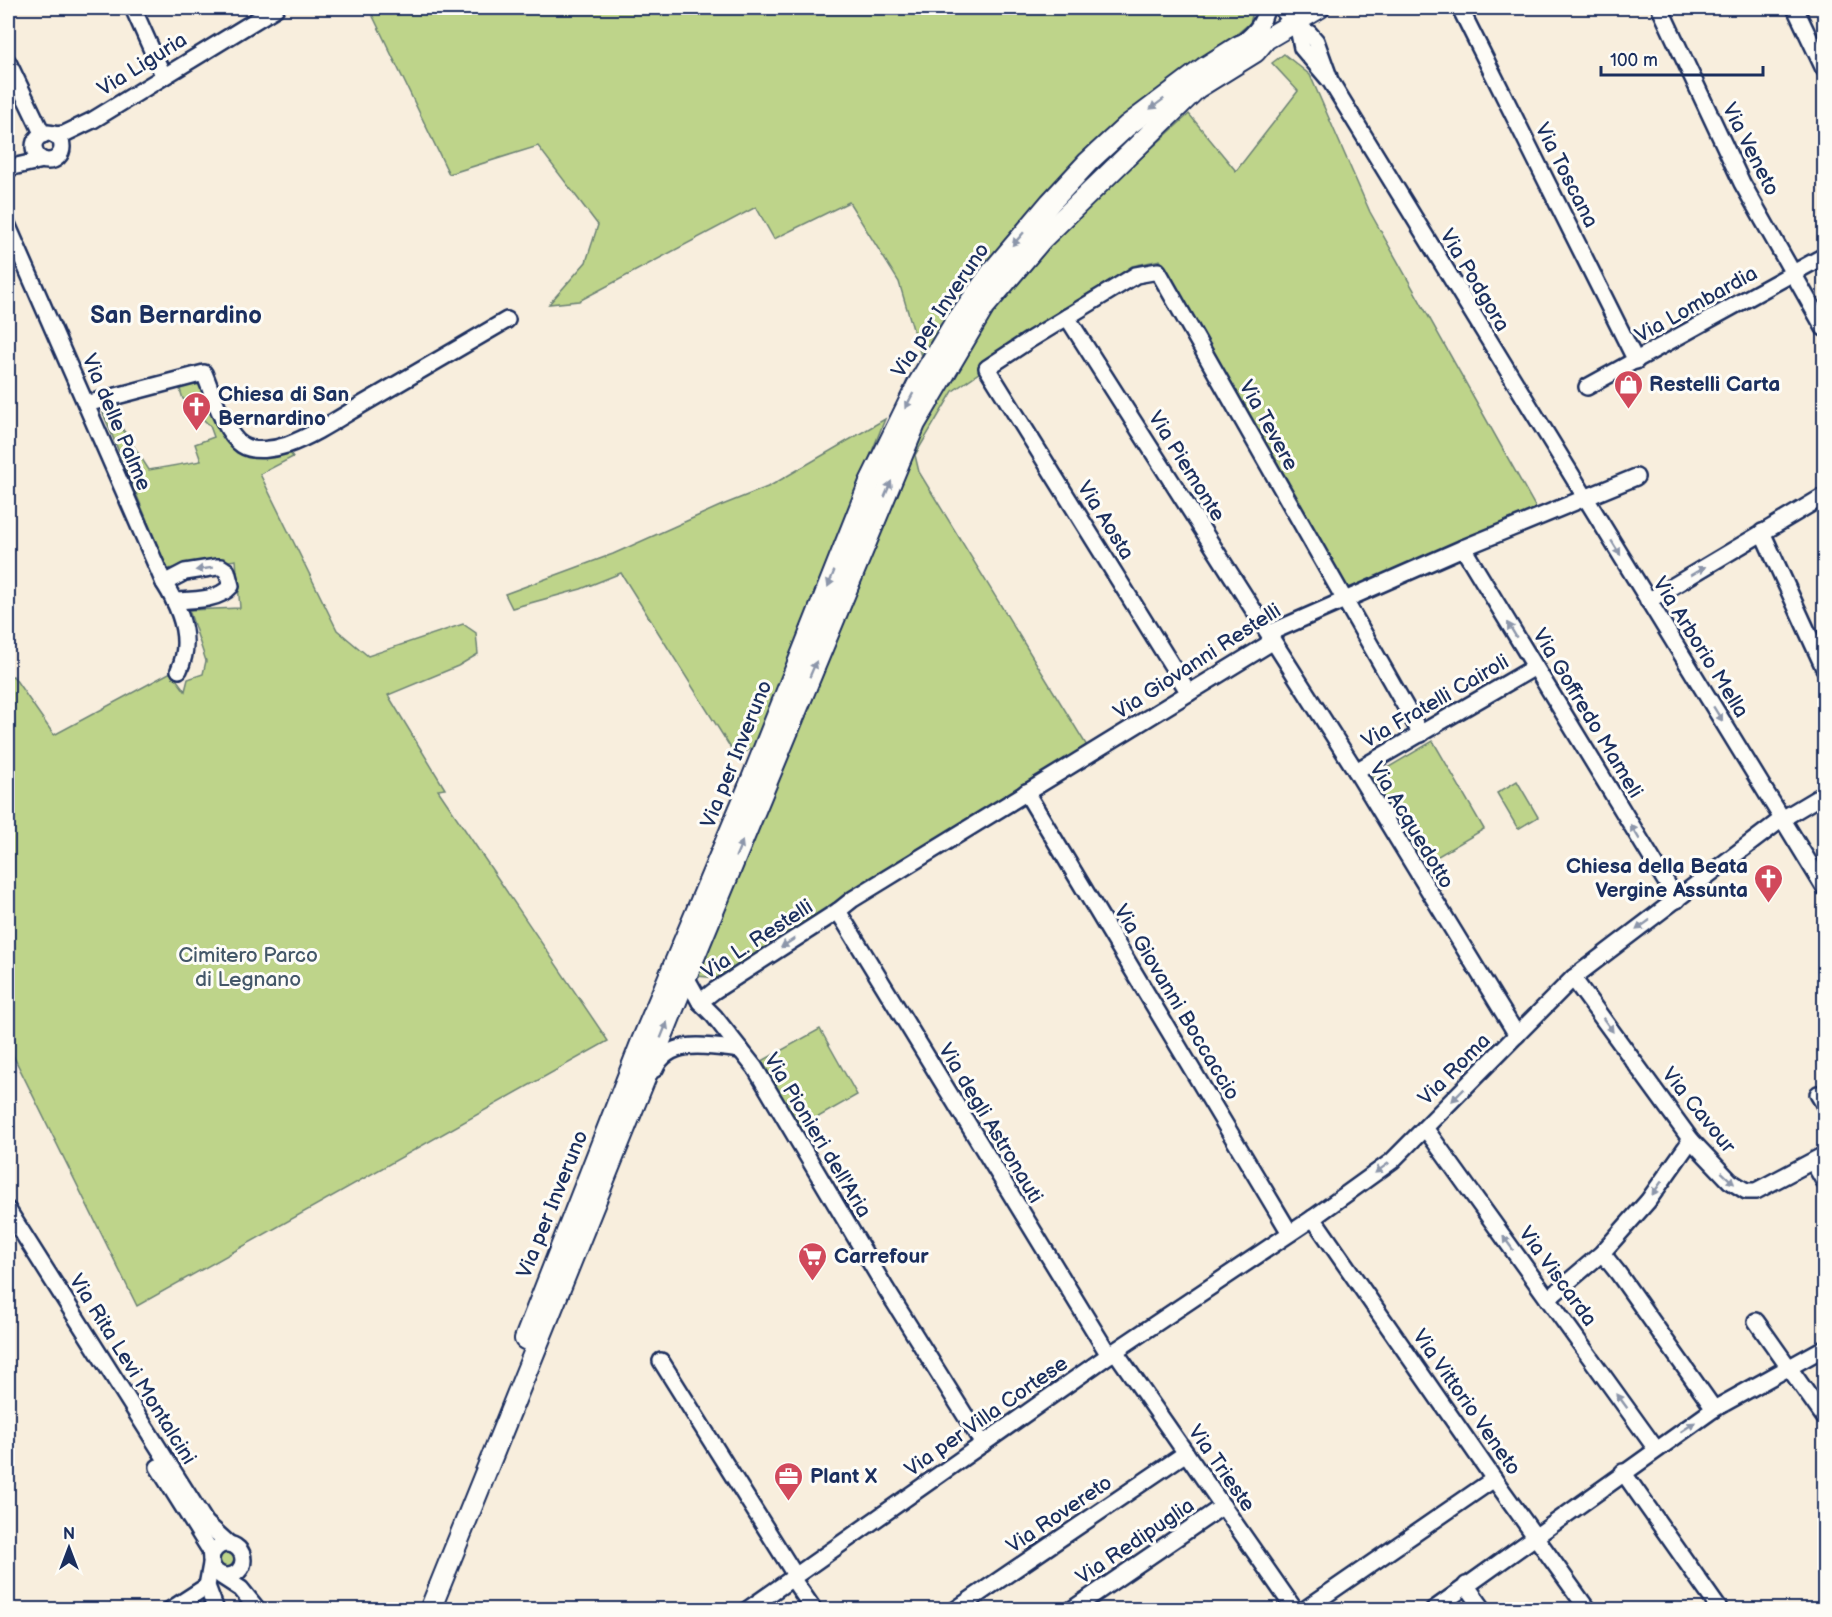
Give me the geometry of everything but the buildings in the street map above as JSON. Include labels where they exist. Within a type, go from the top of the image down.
[{"type":"main road","name":"Via per Inveruno","points":[[430,1610],[686,977],[915,424],[984,308],[1042,239],[1197,88],[1255,52],[1291,17],[1319,8]]},
{"type":"main road","name":"Via per Inveruno","points":[[419,1610],[642,1041],[748,789],[870,482],[906,407],[934,356],[972,298],[1010,248],[1050,203],[1127,126],[1204,68],[1239,46],[1257,39],[1266,39]]},
{"type":"street","points":[[133,8],[163,75]]},
{"type":"street","name":"Via Liguria","points":[[8,167],[93,120],[273,8]]},
{"type":"street","points":[[1239,46],[1254,33],[1263,21],[1266,8]]},
{"type":"street","name":"Via Toscana","points":[[1460,8],[1636,361]]},
{"type":"street","name":"Via Veneto","points":[[1660,8],[1742,183],[1824,328]]},
{"type":"street","points":[[1795,8],[1824,69]]},
{"type":"street","name":"Via Podgora","points":[[1291,17],[1302,48],[1331,82],[1585,498]]},
{"type":"street","points":[[8,62],[47,145]]},
{"type":"street","name":"Via delle Palme","points":[[8,226],[164,583],[174,601],[183,628],[186,647],[184,660],[179,670]]},
{"type":"street","name":"Via Lombardia","points":[[1587,387],[1824,256]]},
{"type":"street","name":"Via Tevere","points":[[1067,317],[1136,275],[1158,271],[1421,734]]},
{"type":"street","name":"Via Aosta","points":[[1067,317],[987,368],[1189,693]]},
{"type":"street","name":"Via Piemonte","points":[[1067,317],[1270,638]]},
{"type":"street","points":[[86,404],[204,373],[229,430],[236,440],[243,446],[254,450],[267,449],[286,445],[323,427],[507,320]]},
{"type":"street","name":"Via Giovanni Restelli","points":[[838,911],[853,898],[1267,645],[1274,631],[1463,548],[1636,477]]},
{"type":"street","points":[[1648,601],[1824,496]]},
{"type":"street","name":"Via Arborio Mella","points":[[1585,498],[1824,887]]},
{"type":"street","points":[[1762,532],[1824,668]]},
{"type":"street","name":"Via Goffredo Mameli","points":[[1463,548],[1677,900]]},
{"type":"street","points":[[164,583],[185,572],[217,567],[227,571],[231,586],[225,593],[174,601]]},
{"type":"street","name":"Via Acquedotto","points":[[1270,638],[1356,771],[1517,1035]]},
{"type":"street","name":"Via Fratelli Cairoli","points":[[1356,771],[1535,667]]},
{"type":"street","name":"Via Giovanni Boccaccio","points":[[1026,792],[1290,1233]]},
{"type":"street","name":"Via Roma","points":[[1108,1356],[1313,1218],[1392,1161],[1573,978],[1782,819],[1824,794]]},
{"type":"street","name":"Via L. Restelli","points":[[700,1002],[838,911]]},
{"type":"street","name":"Via degli Astronauti","points":[[838,911],[1108,1356]]},
{"type":"street","name":"Via Pionieri dell'Aria","points":[[686,977],[700,1002],[741,1050],[760,1077],[886,1289],[983,1444]]},
{"type":"street","name":"Via Cavour","points":[[1573,978],[1691,1140],[1730,1181],[1746,1191],[1756,1191],[1819,1158]]},
{"type":"street","points":[[576,1248],[589,1228],[657,1065],[666,1053],[680,1048],[703,1046],[741,1050]]},
{"type":"street","name":"Via Viscarda","points":[[1425,1128],[1656,1449]]},
{"type":"street","points":[[1548,1299],[1602,1254],[1648,1201],[1691,1140]]},
{"type":"street","points":[[1819,1158],[1824,1181]]},
{"type":"street","name":"Via Rita Levi Montalcini","points":[[8,1210],[206,1523],[229,1544],[242,1552],[244,1562]]},
{"type":"street","name":"Via Vittorio Veneto","points":[[1313,1218],[1588,1610]]},
{"type":"street","name":"Via Rita Levi Montalcini","points":[[8,1226],[210,1550],[214,1566]]},
{"type":"street","points":[[1602,1254],[1714,1409]]},
{"type":"street","points":[[1756,1321],[1824,1417]]},
{"type":"street","points":[[1433,1610],[1714,1409],[1824,1348]]},
{"type":"street","name":"Via per Villa Cortese","points":[[747,1610],[1108,1356]]},
{"type":"street","name":"Via Trieste","points":[[1108,1356],[1186,1453],[1295,1610]]},
{"type":"street","points":[[661,1361],[814,1610]]},
{"type":"street","name":"Via Rovereto","points":[[955,1610],[1186,1453]]},
{"type":"street","points":[[1623,1472],[1720,1610]]},
{"type":"street","points":[[1304,1610],[1494,1479]]},
{"type":"street","name":"Via Redipuglia","points":[[1071,1610],[1223,1506]]},
{"type":"street","points":[[170,1610],[207,1586],[214,1566],[215,1549],[229,1544]]},
{"type":"street","points":[[214,1566],[225,1577],[235,1575],[244,1562]]},
{"type":"street","points":[[244,1562],[256,1606]]},
{"type":"street","points":[[214,1566],[241,1589],[256,1606]]},
{"type":"street","points":[[1466,1585],[1484,1610]]},
{"type":"street","points":[[207,1586],[216,1610]]},
{"type":"green space","points":[[369,8],[1254,8],[1250,23],[1063,178],[982,267],[921,356],[899,282],[849,202],[774,239],[756,207],[579,301],[549,304],[586,262],[598,225],[538,146],[449,174]]},
{"type":"green space","points":[[1284,54],[1310,75],[1370,212],[1537,510],[1348,590],[1160,260],[1132,266],[953,391],[915,455],[919,472],[1087,746],[718,978],[697,976],[922,428],[991,312],[1061,231],[1189,114],[1236,171],[1298,91],[1272,63]]},
{"type":"green space","name":"Cimitero Parco di Legnano","points":[[199,374],[236,446],[288,450],[293,457],[260,474],[337,630],[368,656],[463,624],[476,633],[478,654],[458,666],[388,695],[445,789],[438,790],[608,1041],[137,1306],[8,1045],[8,678],[13,676],[54,735],[171,672],[185,691],[188,679],[203,674],[206,661],[189,610],[240,608],[236,560],[167,569],[103,413],[113,414],[149,470],[201,461],[195,444],[214,437],[210,426],[203,419],[198,420],[191,403],[183,399],[177,380]]},
{"type":"green space","points":[[885,419],[754,746],[737,758],[621,573],[581,589],[512,608],[505,594],[613,554],[770,486]]},
{"type":"green space","points":[[1433,741],[1484,829],[1423,865],[1372,777]]},
{"type":"green space","points":[[1517,781],[1538,817],[1518,829],[1497,793]]},
{"type":"green space","points":[[820,1029],[857,1095],[799,1128],[762,1061]]},
{"type":"green space","points":[[225,1552],[231,1552],[236,1560],[234,1566],[225,1568],[220,1563],[220,1557]]},
{"type":"place","name":"Restelli Carta","points":[[1628,410]]},
{"type":"place","name":"Chiesa di San Bernardino","points":[[197,432]]},
{"type":"place","name":"Chiesa della Beata Vergine Assunta","points":[[1769,904]]},
{"type":"place","name":"Carrefour","points":[[813,1282]]},
{"type":"place","name":"Plant X","points":[[789,1502]]},
{"type":"district","name":"San Bernardino","points":[[176,315]]}]
